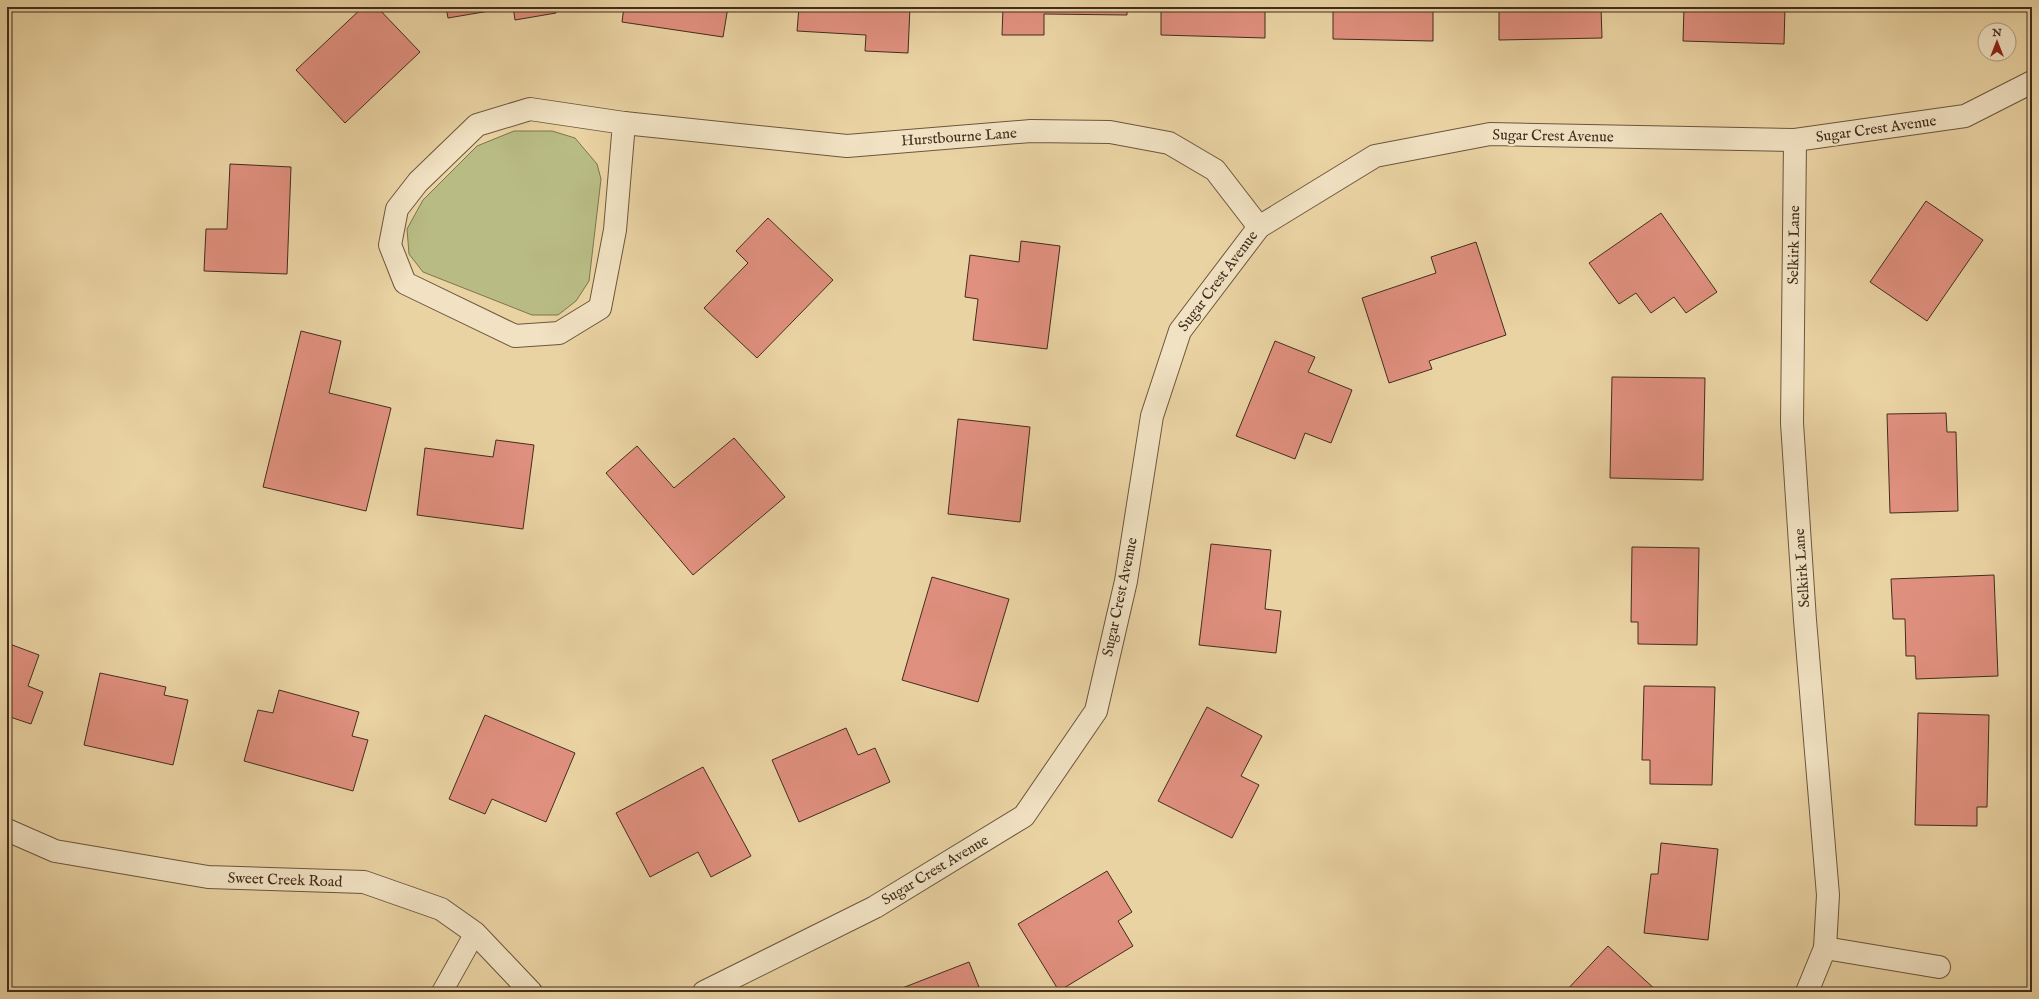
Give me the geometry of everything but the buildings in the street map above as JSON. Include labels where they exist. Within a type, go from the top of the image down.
[{"type":"street","name":"Sugar Crest Avenue","points":[[704,992],[875,907],[1024,816],[1096,711],[1126,581],[1152,416],[1180,331],[1259,227],[1375,156],[1490,134],[1795,140],[1966,116],[2032,82]]},
{"type":"street","name":"Hurstbourne Lane","points":[[624,123],[615,230],[600,308],[559,333],[515,336],[405,283],[390,245],[398,209],[418,182],[477,126],[530,109],[624,123],[847,146],[1031,132],[1110,132],[1169,143],[1215,170],[1259,227]]},
{"type":"street","name":"Selkirk Lane","points":[[1795,140],[1792,423],[1805,620],[1828,894],[1825,948],[1807,992]]},
{"type":"street","name":"Sweet Creek Road","points":[[7,830],[55,851],[208,877],[364,882],[441,909],[475,933],[532,992]]},
{"type":"street","points":[[1825,948],[1939,967]]},
{"type":"lane","points":[[442,992],[475,933]]},
{"type":"green space","points":[[514,131],[552,131],[575,138],[597,164],[601,179],[589,281],[576,301],[558,315],[532,315],[423,272],[409,254],[407,229],[423,200],[477,146]]}]
